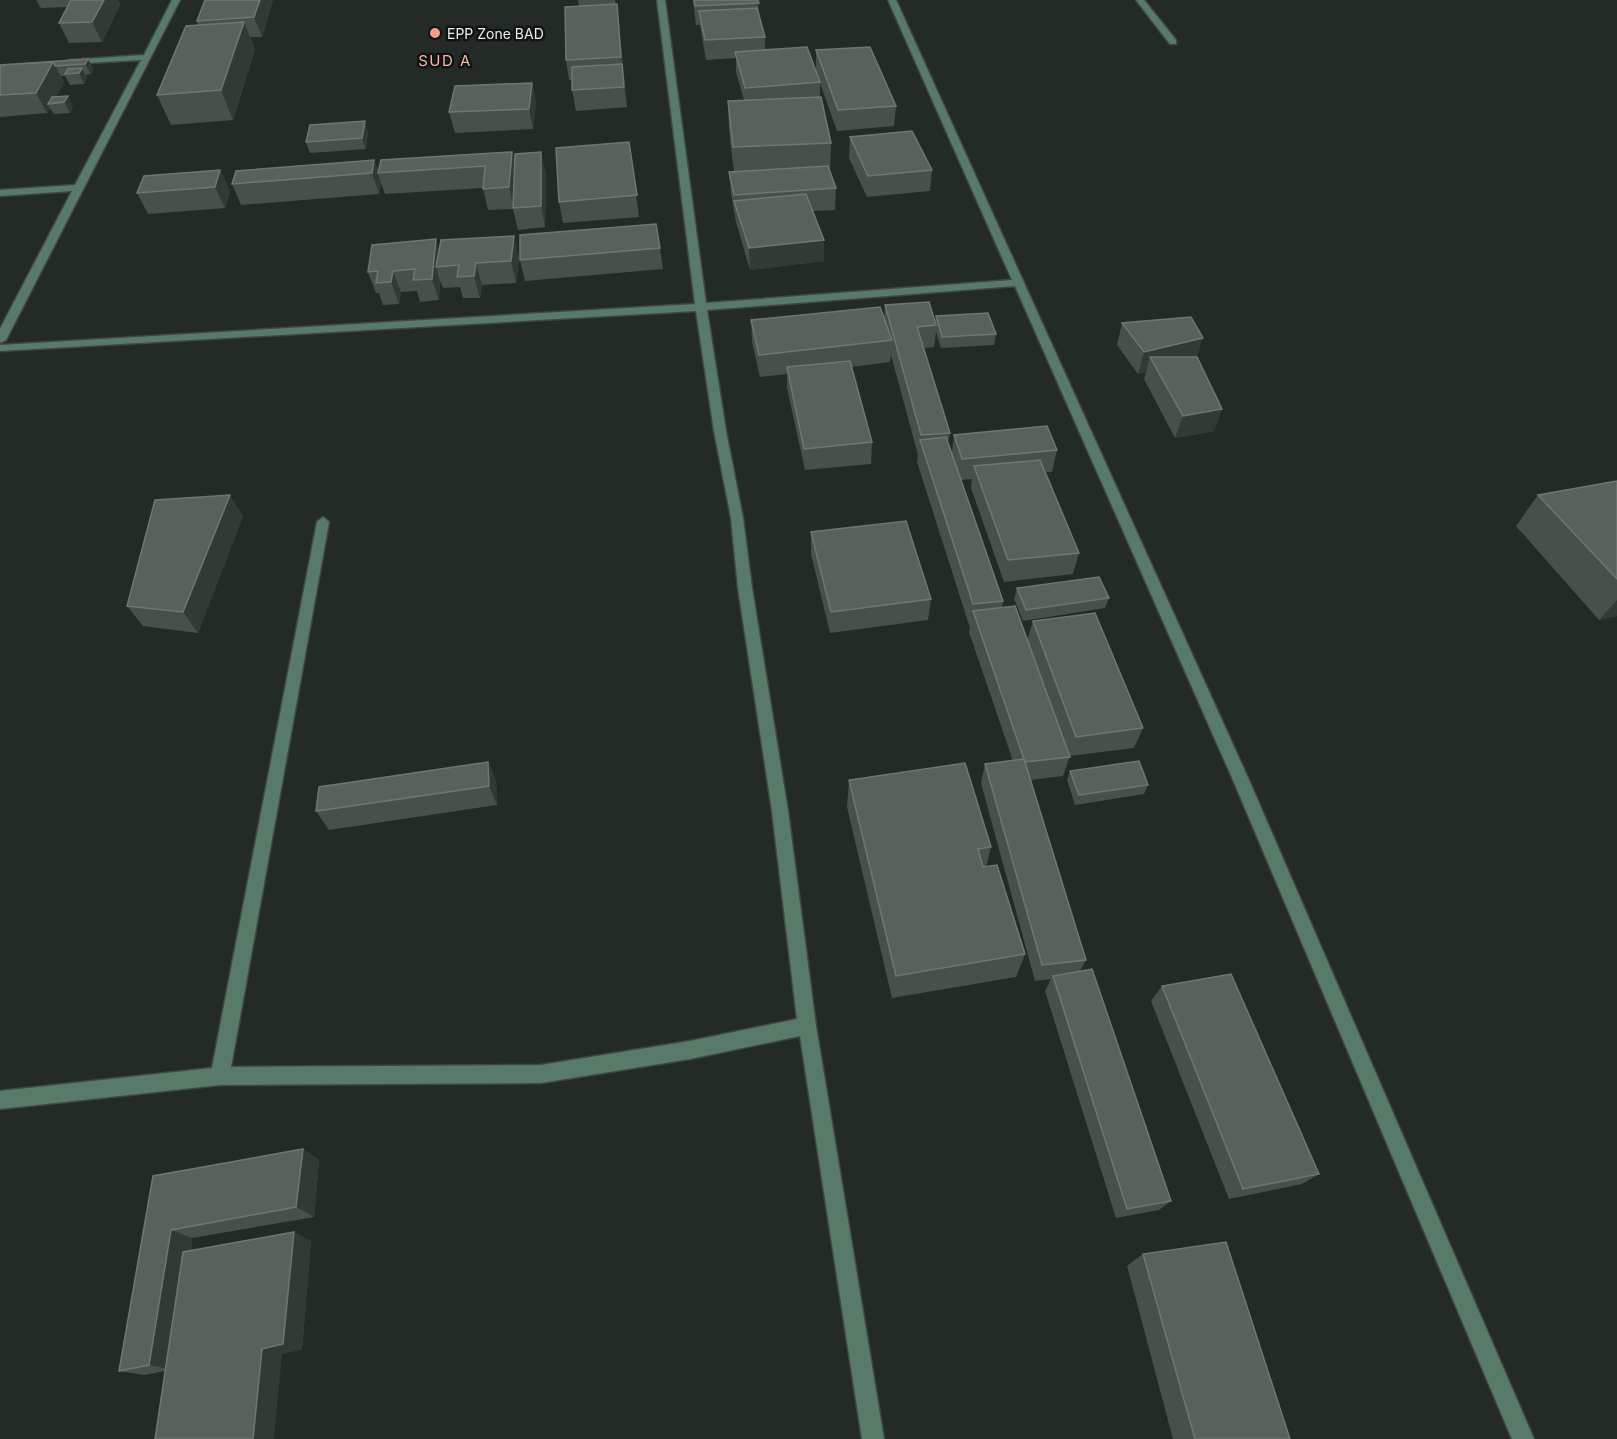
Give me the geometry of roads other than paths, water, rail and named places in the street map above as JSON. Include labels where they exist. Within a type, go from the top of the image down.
[{"type":"street","points":[[0,340],[176,0]]},
{"type":"street","points":[[661,0],[701,307],[720,431],[737,518],[745,588],[780,811],[807,1026],[873,1439]]},
{"type":"street","points":[[892,0],[1016,283],[1246,791],[1523,1439]]},
{"type":"street","points":[[1140,0],[1173,42]]},
{"type":"street","points":[[56,62],[147,57]]},
{"type":"street","points":[[0,194],[79,188]]},
{"type":"street","points":[[0,348],[701,307],[1016,283]]},
{"type":"street","points":[[220,1076],[323,522]]},
{"type":"street","points":[[0,1100],[220,1076],[541,1074],[690,1050],[807,1026]]},
{"type":"place","name":"EPP Zone BAD","points":[[435,33]]},
{"type":"district","name":"SUD A","points":[[445,60]]}]
